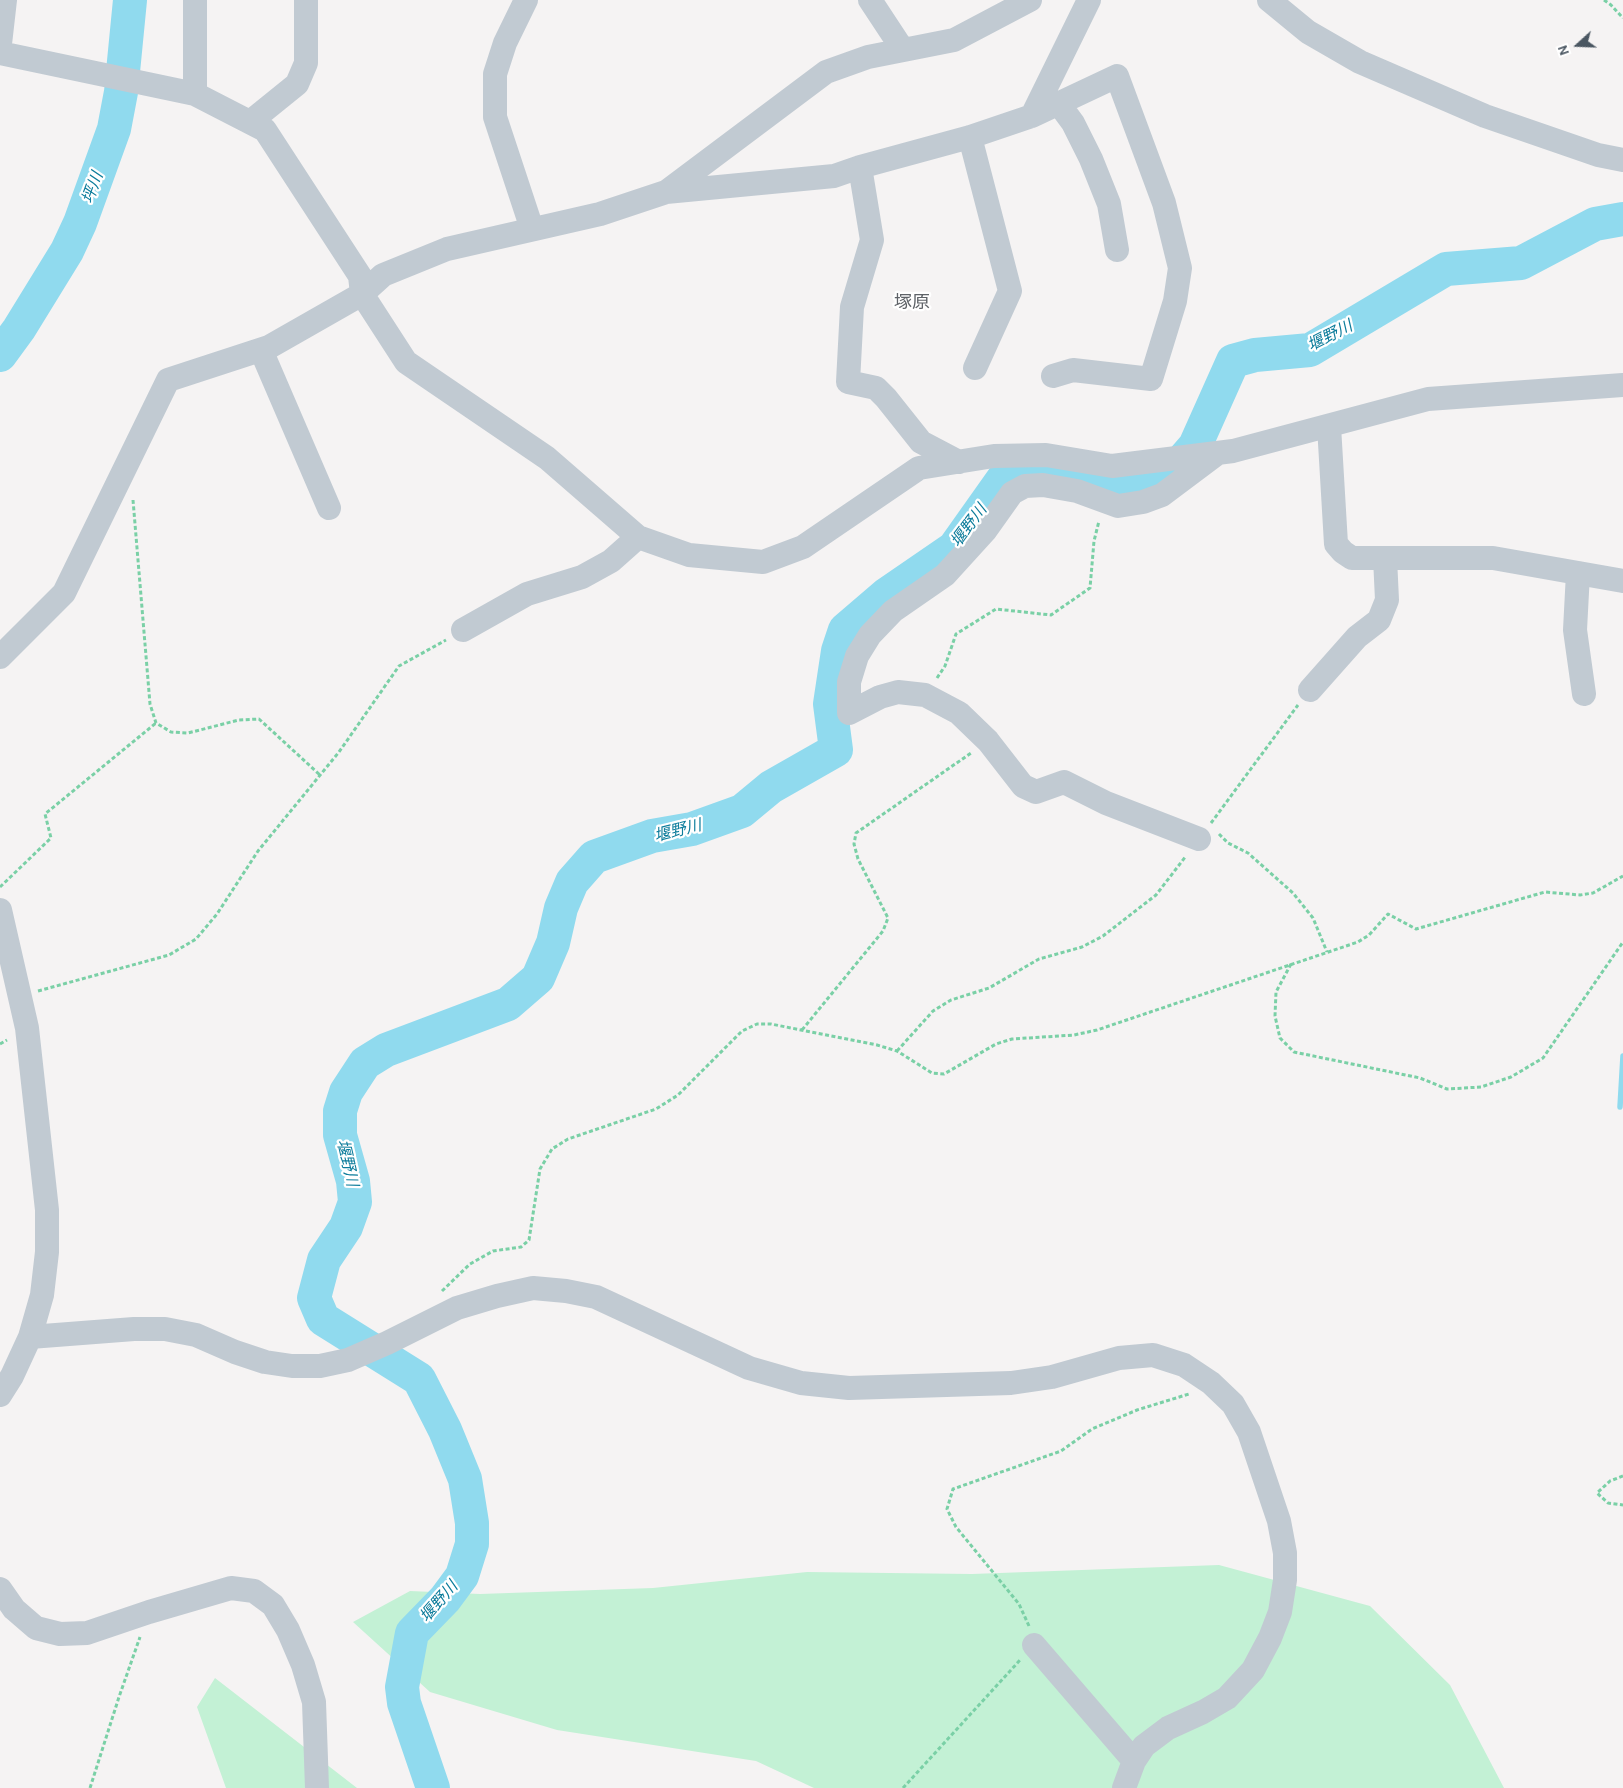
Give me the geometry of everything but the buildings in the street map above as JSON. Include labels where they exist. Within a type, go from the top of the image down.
[{"type":"street","points":[[0,44],[5,0]]},
{"type":"street","points":[[195,0],[195,94]]},
{"type":"street","points":[[250,122],[297,84],[306,63],[306,0]]},
{"type":"street","points":[[526,0],[505,43],[495,74],[495,117],[532,229]]},
{"type":"street","points":[[870,0],[903,50]]},
{"type":"street","points":[[666,192],[826,72],[868,57],[954,40],[1030,0]]},
{"type":"street","points":[[1032,116],[1089,0]]},
{"type":"street","points":[[1270,0],[1308,32],[1360,62],[1485,116],[1598,155],[1623,160]]},
{"type":"street","points":[[0,53],[195,94],[265,130],[360,276],[362,294],[406,362],[548,458],[638,536],[689,555],[763,562],[803,547],[919,468],[994,456],[1046,455],[1090,465],[1112,466],[1175,457],[1233,452],[1428,399],[1623,385]]},
{"type":"street","points":[[0,657],[64,593],[168,380],[269,347],[362,294],[383,275],[447,249],[600,214],[666,192],[834,176],[970,137],[1032,116],[1118,76],[1164,203],[1180,268],[1174,301],[1151,379],[1073,370],[1053,376]]},
{"type":"street","points":[[1059,104],[1073,123],[1091,159],[1109,204],[1117,250]]},
{"type":"street","points":[[970,137],[1010,291],[976,368]]},
{"type":"street","points":[[860,167],[872,240],[852,307],[848,382],[876,388],[921,442],[960,462]]},
{"type":"street","points":[[261,350],[329,508]]},
{"type":"street","points":[[1329,426],[1336,544],[1352,558],[1492,558],[1623,581]]},
{"type":"street","points":[[1206,830],[1106,803],[1064,782],[1036,792],[1023,786],[988,741],[959,713],[925,696],[898,692],[880,697],[850,712],[849,682],[857,656],[876,629],[893,611],[945,575],[985,531],[1012,493],[1025,486],[1043,485],[1076,491],[1112,502],[1143,502],[1162,495],[1214,454]]},
{"type":"street","points":[[1090,465],[1112,502]]},
{"type":"street","points":[[463,630],[527,594],[582,577],[611,560],[638,536]]},
{"type":"street","points":[[1310,690],[1357,637],[1379,620],[1387,600],[1385,558]]},
{"type":"street","points":[[1578,574],[1575,630],[1584,694]]},
{"type":"street","points":[[0,910],[21,995],[27,1028],[47,1210],[47,1252],[42,1295],[30,1337],[12,1376],[0,1395]]},
{"type":"street","points":[[30,1337],[134,1329],[165,1329],[196,1335],[235,1352],[265,1362],[292,1366],[320,1366],[348,1360],[457,1308],[533,1288],[566,1291],[596,1297],[748,1368],[801,1383],[849,1388],[1011,1383],[1052,1377],[1119,1358],[1153,1355],[1184,1365],[1211,1383],[1233,1404],[1249,1432],[1279,1522],[1285,1553],[1280,1612],[1270,1638],[1253,1670],[1228,1698],[1168,1728],[1144,1746],[1134,1761],[1124,1788]]},
{"type":"street","points":[[0,1589],[14,1610],[36,1628],[60,1634],[87,1633],[230,1588],[254,1591],[273,1605],[288,1630],[303,1665],[314,1702],[317,1788]]},
{"type":"street","points":[[1034,1645],[1134,1761]]},
{"type":"path","points":[[1604,0],[1611,2],[1623,18]]},
{"type":"path","points":[[118,482],[133,489],[150,704],[156,723],[171,732],[188,733],[238,720],[259,719],[320,775]]},
{"type":"path","points":[[925,696],[944,666],[956,634],[996,609],[1051,615],[1090,588],[1094,541],[1112,502]]},
{"type":"path","points":[[21,995],[169,955],[196,939],[217,914],[258,851],[339,752],[399,666],[463,630]]},
{"type":"path","points":[[897,1051],[933,1011],[950,1000],[989,988],[1039,959],[1082,946],[1103,936],[1156,895],[1310,690]]},
{"type":"path","points":[[0,887],[51,838],[45,814],[156,723]]},
{"type":"path","points":[[802,1030],[883,931],[888,918],[858,859],[854,844],[856,833],[988,741]]},
{"type":"path","points":[[1206,830],[1218,834],[1228,843],[1248,853],[1293,893],[1313,918],[1327,952]]},
{"type":"path","points":[[438,1296],[470,1264],[493,1251],[521,1247],[529,1240],[540,1169],[552,1149],[568,1139],[656,1110],[678,1095],[742,1031],[757,1024],[772,1024],[897,1051],[932,1073],[944,1074],[996,1044],[1012,1039],[1074,1035],[1097,1030],[1358,942],[1369,935],[1388,914],[1416,929],[1544,892],[1580,895],[1593,893],[1623,876]]},
{"type":"path","points":[[1291,964],[1276,992],[1274,1016],[1280,1038],[1294,1052],[1420,1078],[1447,1089],[1481,1087],[1511,1077],[1543,1058],[1623,942]]},
{"type":"path","points":[[903,1788],[1034,1645],[1030,1629],[1018,1604],[956,1527],[947,1509],[953,1489],[1061,1451],[1092,1429],[1137,1410],[1191,1393],[1211,1383]]},
{"type":"path","points":[[1623,1476],[1610,1481],[1597,1493],[1608,1503],[1623,1504]]},
{"type":"path","points":[[90,1788],[149,1612]]},
{"type":"green space","points":[[1219,1565],[1370,1606],[1450,1685],[1504,1788],[814,1788],[756,1761],[557,1730],[430,1692],[353,1622],[410,1591],[480,1594],[653,1588],[807,1572],[972,1574]]},
{"type":"green space","points":[[215,1678],[357,1788],[226,1788],[197,1707]]},
{"type":"waterway","name":"坪川","points":[[0,355],[19,329],[67,251],[80,223],[114,129],[121,92],[130,0]]},
{"type":"waterway","name":"堰野川","points":[[433,1788],[404,1703],[402,1687],[412,1633],[445,1599],[462,1576],[472,1544],[472,1523],[465,1479],[445,1430],[419,1379],[323,1319],[314,1298],[324,1260],[346,1227],[355,1202],[353,1181],[340,1135],[340,1111],[346,1092],[365,1063],[386,1050],[508,1004],[538,978],[553,943],[561,908],[572,882],[594,857],[652,836],[692,829],[742,811],[771,787],[836,750],[830,704],[838,651],[845,630],[887,594],[954,548],[1005,476],[1034,470],[1128,489],[1169,476],[1195,446],[1233,361],[1255,355],[1310,350],[1446,269],[1521,263],[1595,224],[1623,219]]},
{"type":"waterway","points":[[1620,1107],[1623,1056]]},
{"type":"district","name":"塚原","points":[[912,303]]}]
